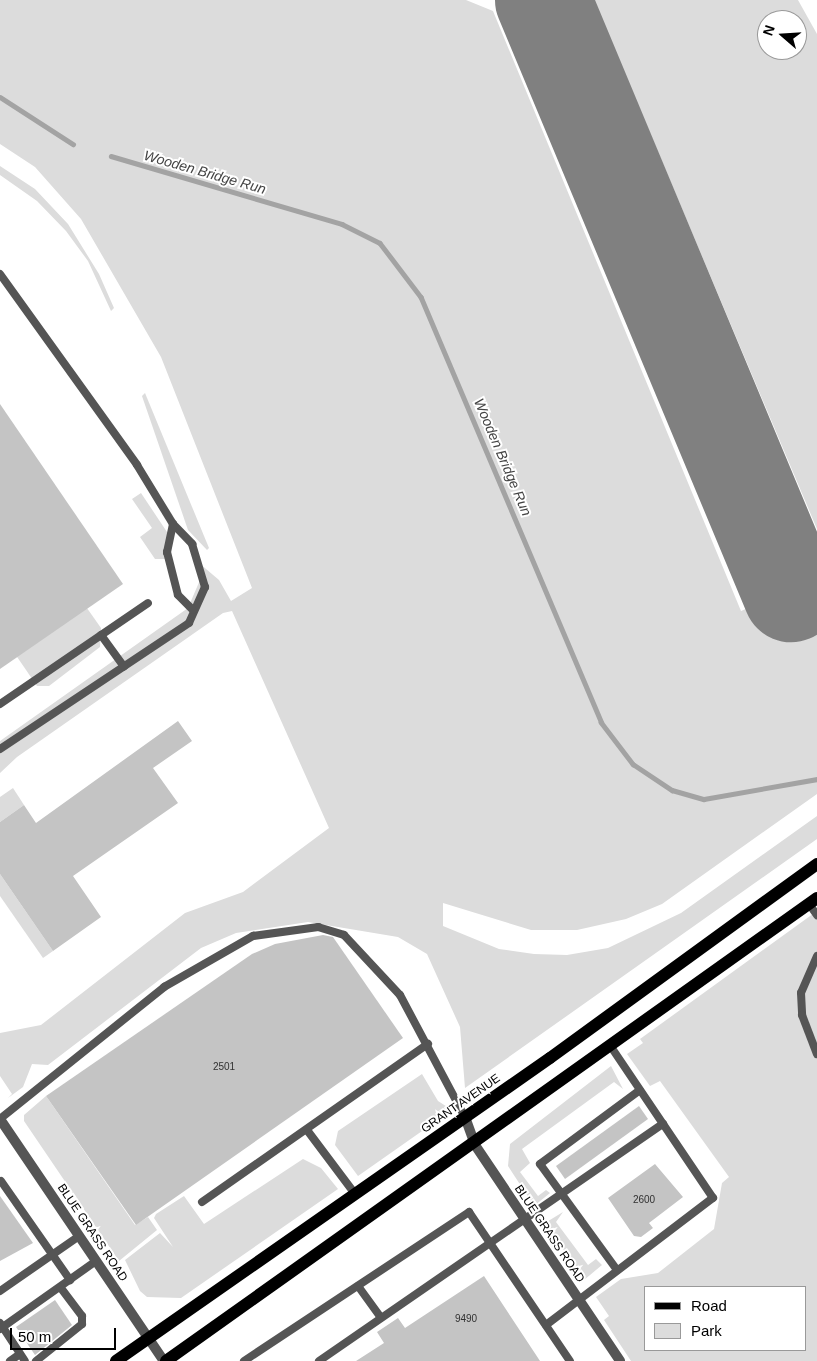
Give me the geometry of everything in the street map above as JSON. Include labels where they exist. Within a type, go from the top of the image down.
[{"type":"main road","name":"GRANT AVENUE","points":[[116,1361],[465,1117],[817,864]]},
{"type":"main road","points":[[165,1361],[475,1145],[813,901]]},
{"type":"street","name":"BLUE GRASS ROAD","points":[[465,1117],[475,1145],[578,1299],[615,1359]]},
{"type":"street","name":"BLUE GRASS ROAD","points":[[0,1119],[165,1361]]},
{"type":"lane","points":[[0,274],[137,465],[173,524],[192,544],[205,587],[193,610],[189,623],[0,749]]},
{"type":"lane","points":[[173,524],[167,552],[178,595],[193,610]]},
{"type":"lane","points":[[0,704],[148,604]]},
{"type":"lane","points":[[101,635],[124,667]]},
{"type":"lane","points":[[813,901],[817,915]]},
{"type":"lane","points":[[0,1119],[164,987],[253,936],[318,927],[344,935],[400,995],[428,1044],[465,1117]]},
{"type":"lane","points":[[817,956],[801,993],[802,1015],[817,1054]]},
{"type":"lane","points":[[202,1202],[428,1044]]},
{"type":"lane","points":[[546,1325],[713,1198],[611,1047]]},
{"type":"lane","points":[[617,1270],[540,1164],[640,1090]]},
{"type":"lane","points":[[319,1361],[526,1222],[663,1124]]},
{"type":"lane","points":[[307,1130],[355,1194]]},
{"type":"lane","points":[[1,1181],[70,1280]]},
{"type":"lane","points":[[244,1361],[469,1212],[493,1244],[570,1361]]},
{"type":"lane","points":[[0,1291],[79,1236]]},
{"type":"lane","points":[[10,1361],[23,1357],[1,1326],[96,1261]]},
{"type":"lane","points":[[358,1286],[381,1318]]},
{"type":"lane","points":[[36,1361],[82,1324],[82,1316],[60,1287]]},
{"type":"green space","points":[[0,0],[466,0],[493,11],[741,611],[817,579],[817,794],[662,904],[626,919],[577,930],[531,930],[443,903],[443,926],[499,949],[534,954],[567,955],[608,948],[681,913],[817,816],[817,839],[465,1088],[460,1027],[427,954],[398,937],[308,922],[236,933],[201,948],[48,1065],[32,1064],[23,1087],[8,1098],[12,1094],[0,1076],[0,1033],[41,1025],[185,913],[243,892],[329,828],[232,611],[223,613],[17,757],[0,773],[0,741],[188,608],[200,580],[199,563],[219,580],[231,601],[252,588],[161,357],[81,219],[35,167],[0,144]]},
{"type":"green space","points":[[594,0],[798,0],[804,10],[757,10],[757,60],[807,60],[807,16],[817,34],[817,529]]},
{"type":"green space","points":[[0,166],[35,189],[68,224],[99,274],[114,308],[111,311],[88,261],[66,231],[37,201],[0,175]]},
{"type":"green space","points":[[145,393],[209,548],[207,550],[188,530],[142,396]]},
{"type":"green space","points":[[141,493],[173,541],[168,559],[155,559],[140,537],[152,528],[132,499]]},
{"type":"green space","points":[[70,584],[101,628],[100,647],[49,686],[37,686],[0,632]]},
{"type":"green space","points":[[13,788],[24,805],[0,822],[0,797]]},
{"type":"green space","points":[[0,874],[53,951],[43,958],[0,896]]},
{"type":"green space","points":[[817,911],[817,1361],[631,1361],[604,1320],[609,1316],[596,1297],[621,1279],[658,1273],[714,1229],[722,1183],[729,1177],[660,1081],[650,1086],[627,1054],[643,1043],[640,1039]]},
{"type":"green space","points":[[611,1066],[623,1089],[614,1082],[522,1149],[530,1163],[520,1172],[538,1196],[546,1190],[550,1193],[534,1206],[508,1166],[510,1144]]},
{"type":"green space","points":[[422,1074],[438,1101],[452,1110],[358,1176],[335,1145],[338,1131]]},
{"type":"green space","points":[[46,1096],[135,1225],[148,1217],[157,1230],[119,1261],[24,1121],[24,1115]]},
{"type":"green space","points":[[303,1159],[321,1168],[338,1189],[181,1298],[147,1297],[140,1291],[125,1260],[160,1233],[173,1247],[154,1218],[156,1214],[184,1196],[204,1224]]},
{"type":"green space","points":[[563,1212],[556,1222],[588,1265],[596,1259],[602,1265],[584,1280],[545,1223]]},
{"type":"building","points":[[0,404],[123,584],[0,669]]},
{"type":"building","points":[[178,721],[192,741],[153,768],[178,803],[73,876],[101,917],[53,951],[0,874],[0,822],[24,805],[36,823]]},
{"type":"building","points":[[323,935],[333,937],[403,1038],[136,1225],[46,1096],[252,954],[275,944]]},
{"type":"building","points":[[639,1106],[648,1119],[565,1179],[556,1166]]},
{"type":"building","points":[[655,1164],[683,1197],[649,1223],[653,1228],[641,1237],[634,1236],[608,1198]]},
{"type":"building","points":[[0,1196],[33,1243],[0,1261]]},
{"type":"building","points":[[484,1276],[540,1361],[356,1361],[384,1343],[377,1332],[398,1318],[405,1328]]},
{"type":"building","points":[[55,1300],[72,1325],[35,1355],[16,1327]]},
{"type":"waterway","name":"Wooden Bridge Run","points":[[0,97],[73,144]]},
{"type":"waterway","name":"Wooden Bridge Run","points":[[111,156],[342,224],[380,243],[421,297],[601,722],[633,764],[672,790],[704,799],[817,779]]},
{"type":"taxiway","points":[[568,62],[561,31],[569,0]]},
{"type":"taxiway","points":[[783,574],[817,561]]},
{"type":"runway","points":[[543,0],[791,594]]}]
